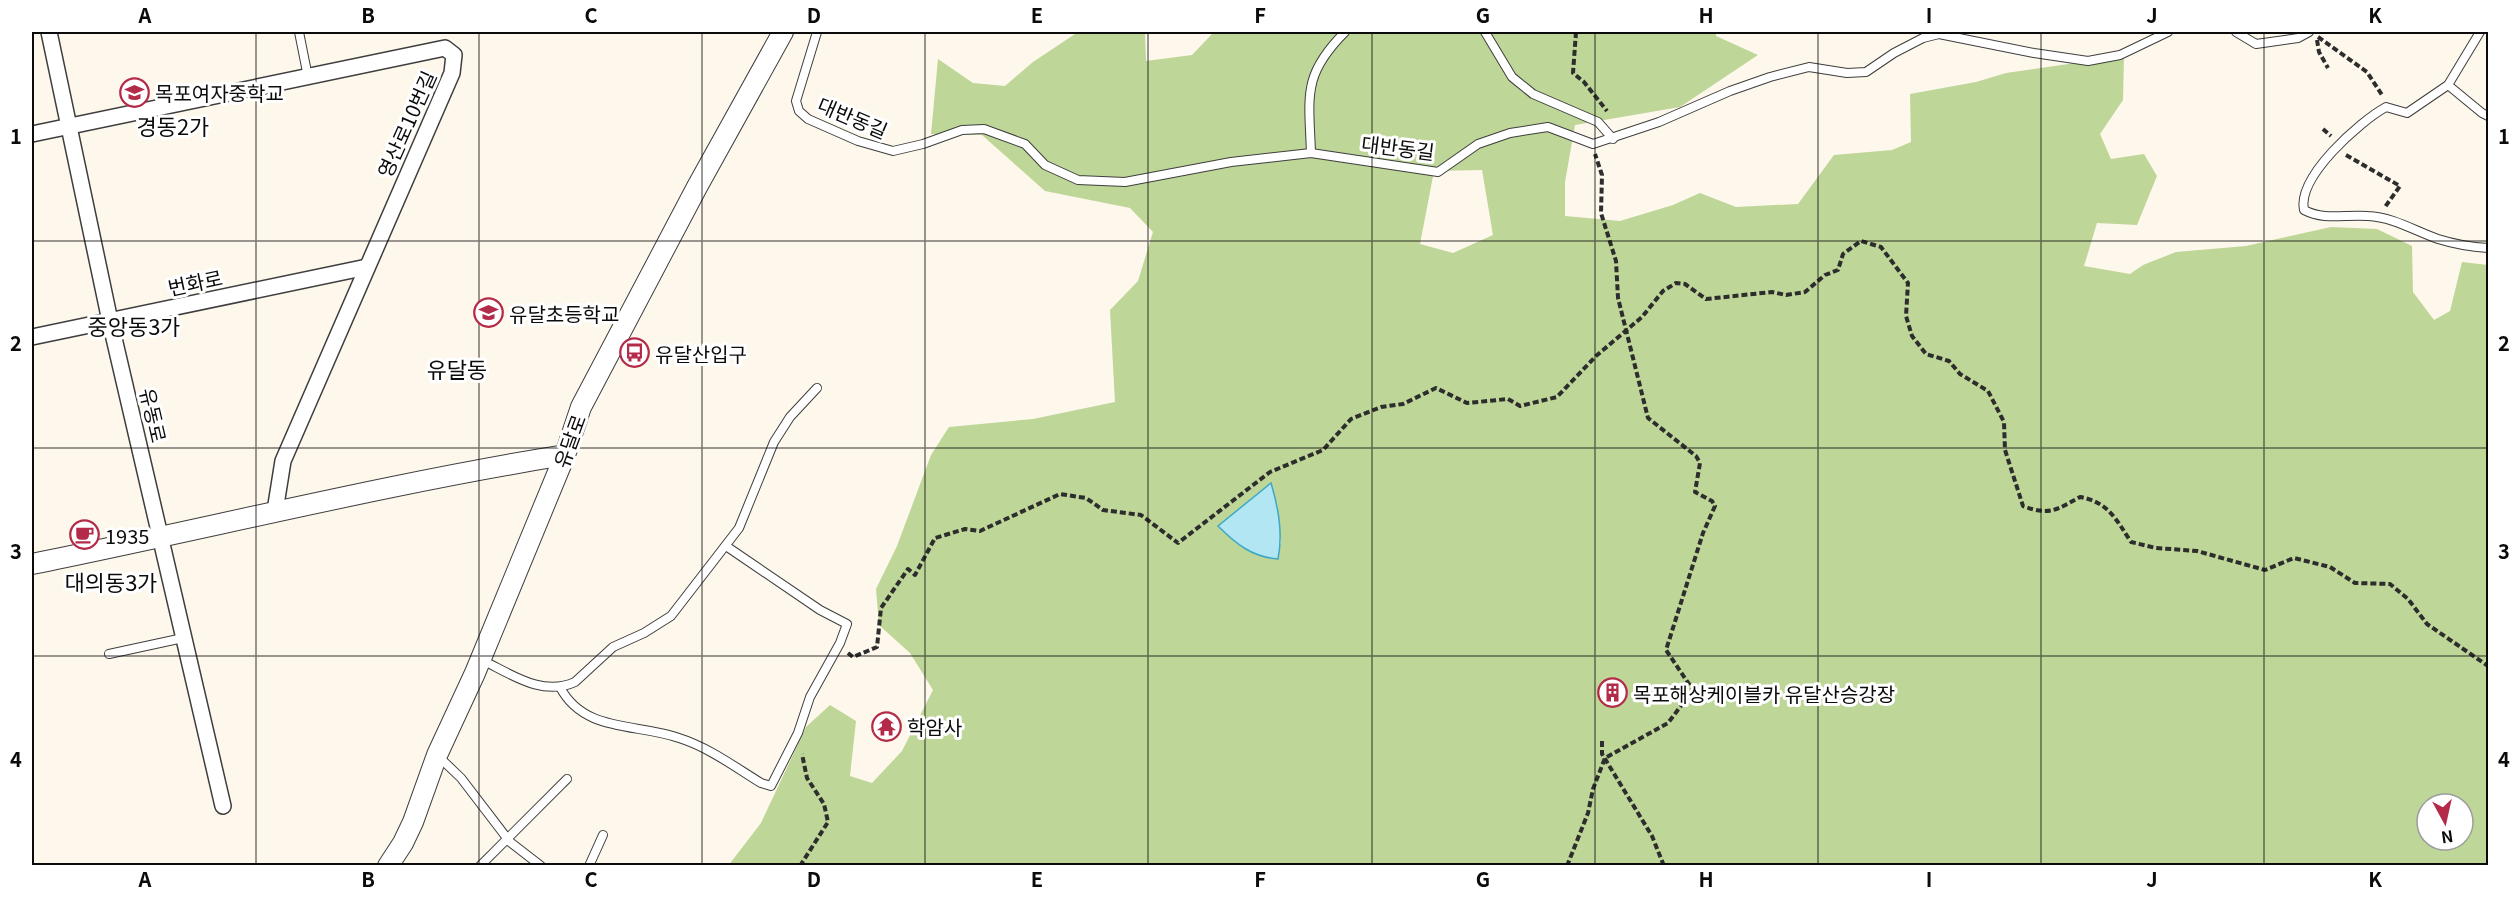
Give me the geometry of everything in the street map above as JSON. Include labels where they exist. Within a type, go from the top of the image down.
[{"type":"street","name":"유동로","points":[[49,32],[110,321],[223,806]]},
{"type":"street","name":"유달로","points":[[388,866],[413,822],[437,755],[481,659],[565,455],[581,407],[697,187],[783,32]]},
{"type":"street","name":"영산로10번길","points":[[32,134],[445,48],[455,58],[452,73],[283,461],[275,511]]},
{"type":"street","name":"번화로","points":[[32,337],[367,267]]},
{"type":"street","points":[[32,564],[478,469],[565,455]]},
{"type":"lane","points":[[299,32],[309,77]]},
{"type":"lane","name":"대반동길","points":[[817,32],[796,101],[800,111],[808,119],[858,141],[893,152],[962,130],[984,129],[1025,144],[1046,165],[1078,180],[1125,182],[1231,162],[1311,153],[1438,172],[1478,144],[1510,133],[1548,127],[1591,145]]},
{"type":"lane","points":[[1311,153],[1309,94],[1315,68],[1345,32]]},
{"type":"lane","points":[[1485,32],[1512,77],[1533,94],[1598,122],[1613,139]]},
{"type":"lane","points":[[1591,145],[1613,139],[1770,77],[1809,67],[1847,73],[1866,72],[1894,53],[1923,38],[1939,34],[2088,61],[2120,55],[2168,32]]},
{"type":"lane","points":[[2236,32],[2256,44],[2298,38],[2311,33]]},
{"type":"lane","points":[[2480,32],[2448,84],[2407,112],[2386,107],[2335,149],[2313,176],[2302,202],[2304,210],[2314,216],[2377,218],[2393,221],[2439,239],[2488,248]]},
{"type":"lane","points":[[2448,84],[2488,116]]},
{"type":"lane","points":[[481,659],[532,684],[560,687],[575,682],[622,641],[644,633],[671,616],[726,546],[743,520],[752,492],[774,442],[790,417],[817,388]]},
{"type":"lane","points":[[560,687],[568,701],[586,715],[608,723],[678,737],[700,746],[761,783],[771,786],[798,733],[810,697],[840,643],[847,624],[820,610],[726,546]]},
{"type":"lane","points":[[109,654],[183,638]]},
{"type":"lane","points":[[437,755],[461,778],[507,839],[541,866]]},
{"type":"lane","points":[[480,866],[567,779]]},
{"type":"lane","points":[[589,866],[603,835]]},
{"type":"path","points":[[1576,32],[1573,73],[1584,82],[1607,111]]},
{"type":"path","points":[[2311,33],[2328,68]]},
{"type":"path","points":[[2311,33],[2367,72],[2380,88],[2386,107]]},
{"type":"path","points":[[1567,866],[1588,813],[1593,789],[1605,758],[1668,723],[1693,690],[1666,650],[1703,532],[1715,506],[1712,501],[1695,492],[1700,463],[1696,456],[1648,418],[1618,298],[1616,261],[1601,213],[1602,175],[1591,145]]},
{"type":"path","points":[[2335,149],[2400,186],[2377,218]]},
{"type":"path","points":[[840,643],[853,657],[877,647],[881,608],[908,569],[915,575],[935,537],[965,529],[980,531],[1060,494],[1086,498],[1103,510],[1141,515],[1178,543],[1270,472],[1323,450],[1351,419],[1380,407],[1403,404],[1437,388],[1467,403],[1508,399],[1520,406],[1557,397],[1596,356],[1642,317],[1663,291],[1676,283],[1685,284],[1706,298],[1772,291],[1786,295],[1805,292],[1825,275],[1838,270],[1843,254],[1861,241],[1881,247],[1908,283],[1906,316],[1912,336],[1926,354],[1949,361],[1960,374],[1988,392],[2004,422],[2005,450],[2023,506],[2039,512],[2053,512],[2080,497],[2096,500],[2110,511],[2131,542],[2156,548],[2197,551],[2265,570],[2294,558],[2330,567],[2355,583],[2390,584],[2408,599],[2427,624],[2488,666]]},
{"type":"path","points":[[798,733],[807,778],[824,804],[828,822],[800,866]]},
{"type":"path","points":[[1602,741],[1605,758],[1652,836],[1664,866]]},
{"type":"green space","points":[[1078,32],[1145,32],[1146,61],[1192,55],[1214,32],[1716,32],[1716,36],[1758,55],[1680,107],[1575,125],[1565,182],[1565,216],[1620,221],[1673,205],[1700,193],[1736,207],[1798,204],[1834,155],[1892,150],[1911,142],[1910,94],[1976,82],[2006,73],[2124,56],[2123,100],[2100,134],[2111,159],[2144,154],[2157,176],[2137,225],[2097,223],[2084,266],[2130,274],[2143,265],[2176,252],[2246,246],[2331,227],[2377,229],[2412,246],[2413,292],[2434,320],[2450,311],[2462,262],[2488,265],[2488,865],[728,866],[761,823],[806,727],[830,705],[856,721],[850,776],[872,783],[902,751],[933,690],[910,653],[879,625],[876,589],[897,546],[931,455],[949,427],[1033,419],[1115,402],[1110,310],[1138,281],[1153,232],[1130,208],[1045,191],[982,135],[931,134],[938,59],[973,83],[1005,86],[1033,62]],"holes":[[[1482,170],[1493,235],[1453,253],[1420,244],[1434,171]],[[1277,502],[1281,544],[1219,526]]]},
{"type":"water","points":[[1271,483],[1279,521],[1278,559],[1252,552],[1218,526]]},
{"type":"place","name":"목포여자중학교","points":[[134,92]]},
{"type":"place","name":"유달초등학교","points":[[488,313]]},
{"type":"place","name":"유달산입구","points":[[634,353]]},
{"type":"place","name":"1935","points":[[84,535]]},
{"type":"place","name":"목포해상케이블카 유달산승강장","points":[[1612,693]]},
{"type":"place","name":"학암사","points":[[886,726]]},
{"type":"district","name":"경동2가","points":[[173,125]]},
{"type":"district","name":"중앙동3가","points":[[134,325]]},
{"type":"district","name":"유달동","points":[[457,368]]},
{"type":"district","name":"대의동3가","points":[[111,581]]}]
